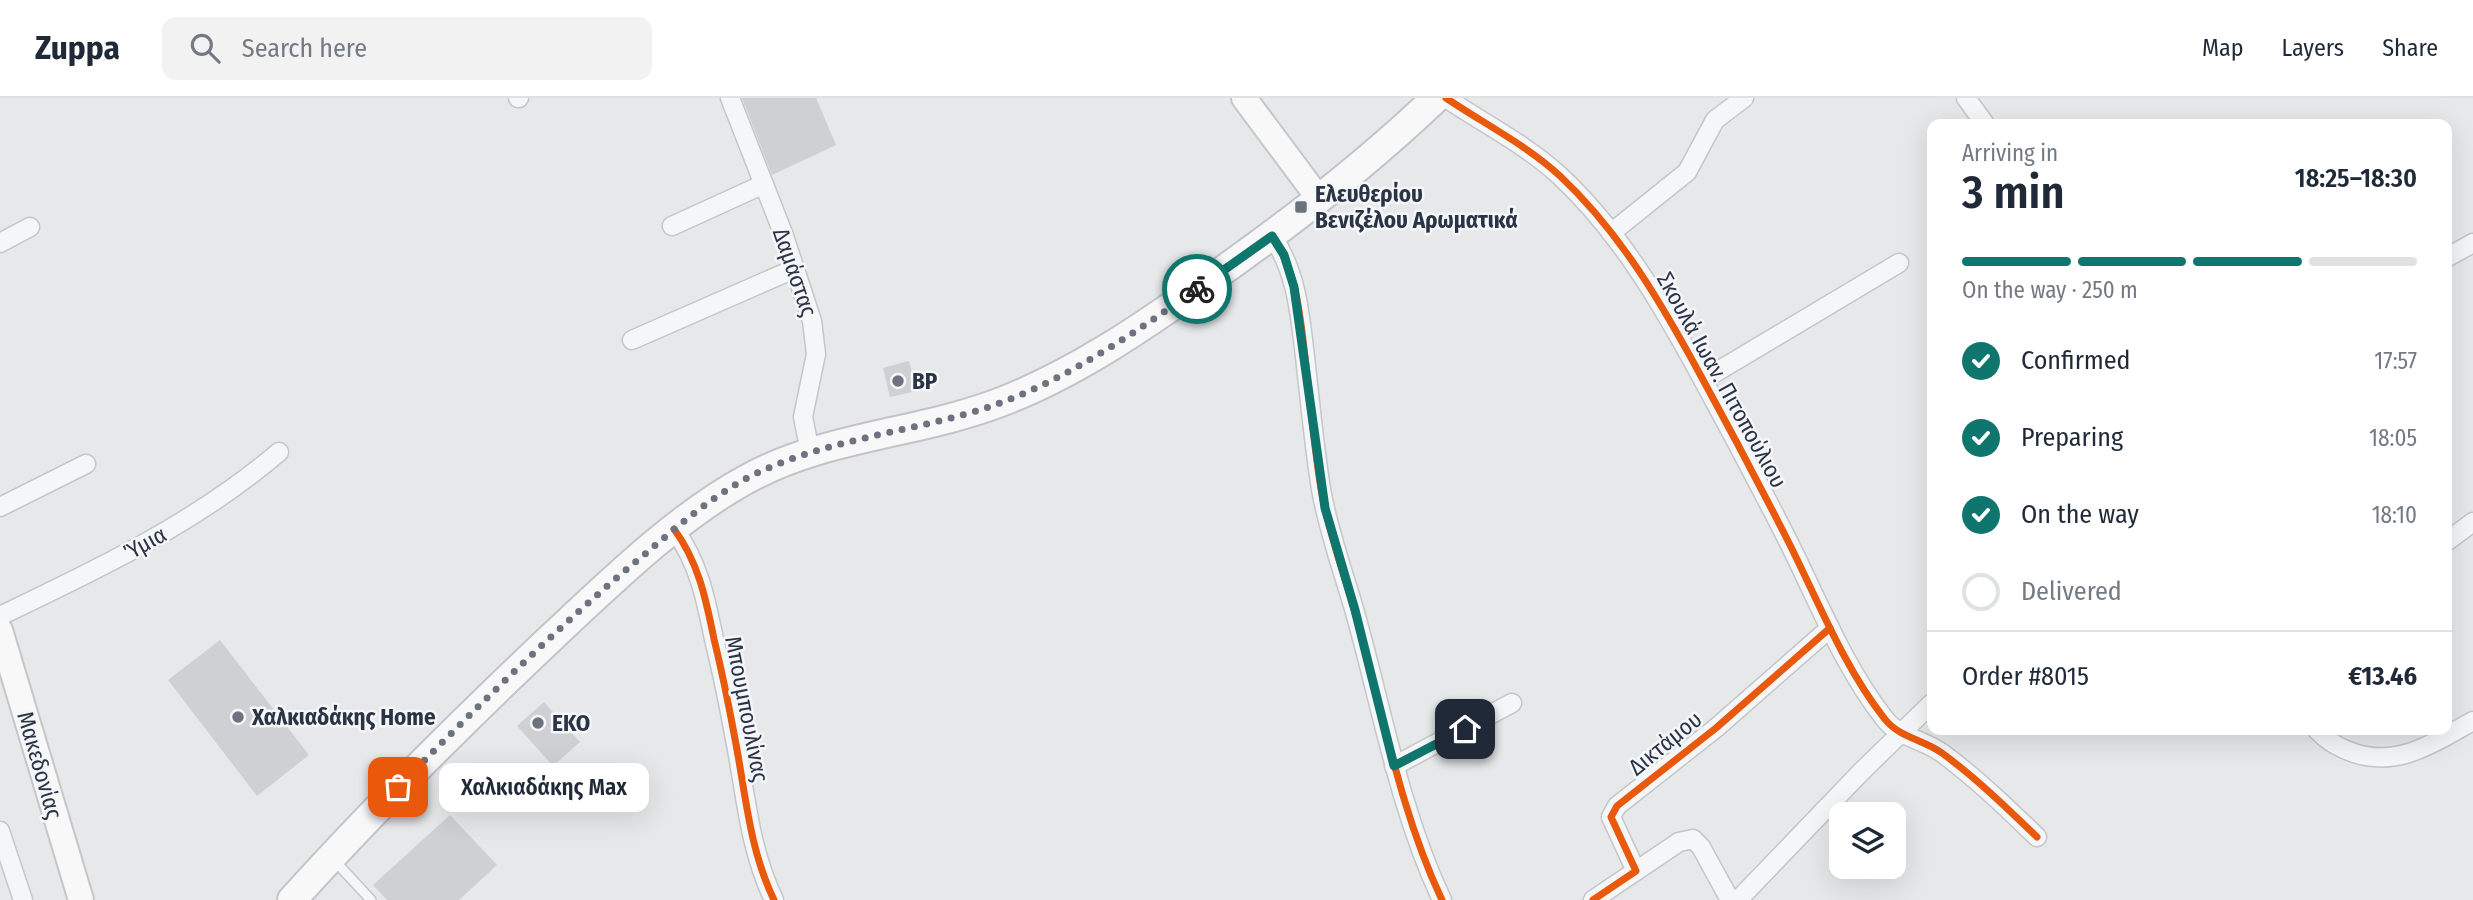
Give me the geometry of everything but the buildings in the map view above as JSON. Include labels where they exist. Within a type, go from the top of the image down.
[{"type":"main road","points":[[292,900],[445,740],[533,655],[674,529],[732,487],[771,467],[810,452],[956,416],[1019,395],[1079,365],[1132,334],[1272,236],[1320,200],[1436,98]]},
{"type":"street","name":"Δαμάστας","points":[[730,98],[764,184],[812,321],[816,343],[814,368],[803,417],[810,452]]},
{"type":"street","points":[[1244,98],[1320,200]]},
{"type":"street","name":"Σκουλά Ιωαν. Πιτοπούλιου","points":[[1446,98],[1552,168],[1611,233],[1661,304],[1774,512],[1830,628],[1879,711],[1891,727],[1900,733]]},
{"type":"street","points":[[1611,233],[1687,172],[1715,120],[1744,98]]},
{"type":"street","points":[[1966,98],[1981,119]]},
{"type":"street","points":[[672,226],[764,184]]},
{"type":"street","points":[[0,243],[30,227]]},
{"type":"street","points":[[1272,236],[1284,255],[1294,287],[1323,499],[1394,766],[1420,848],[1442,900]]},
{"type":"street","points":[[2452,255],[2473,243]]},
{"type":"street","points":[[1703,380],[1899,263]]},
{"type":"street","points":[[632,340],[794,269]]},
{"type":"street","name":"Ύμια","points":[[0,615],[101,566],[194,515],[244,481],[279,452]]},
{"type":"street","points":[[0,507],[86,464]]},
{"type":"street","points":[[2452,538],[2473,522]]},
{"type":"street","name":"Μπουμπουλίνας","points":[[674,529],[685,544],[699,575],[736,739],[752,844],[774,900]]},
{"type":"street","name":"Δικτάμου","points":[[1636,871],[1611,817],[1617,806],[1716,728],[1830,628]]},
{"type":"street","name":"Μακεδονίας","points":[[0,631],[81,900]]},
{"type":"street","points":[[1394,766],[1511,703]]},
{"type":"street","points":[[1738,900],[1927,708]]},
{"type":"street","points":[[2452,732],[2473,721]]},
{"type":"street","points":[[1900,733],[1917,738],[1942,753],[2037,837]]},
{"type":"street","points":[[2322,735],[2344,750],[2383,759],[2414,752],[2446,735]]},
{"type":"street","points":[[0,831],[23,900]]},
{"type":"street","points":[[1593,900],[1679,842],[1693,839],[1701,847],[1730,900]]},
{"type":"lane","points":[[331,857],[371,900]]},
{"type":"cycle path","points":[[1446,98],[1520,145],[1560,176],[1602,221],[1639,271],[1687,351],[1734,438],[1843,653],[1884,718],[1897,730],[1935,748],[1955,763],[2037,837]]},
{"type":"cycle path","points":[[1272,236],[1287,264],[1296,294],[1324,507],[1359,627],[1404,800],[1442,900]]},
{"type":"cycle path","points":[[674,529],[696,568],[704,596],[728,702],[749,821],[759,861],[774,900]]},
{"type":"cycle path","points":[[1593,900],[1636,871],[1611,817],[1617,806],[1716,728],[1830,628]]},
{"type":"way so far","points":[[398,787],[615,579],[691,516],[732,487],[771,467],[810,452],[920,426],[1019,395],[1102,352],[1150,323],[1197,289]]},
{"type":"place","name":"Ελευθερίου Βενιζέλου Αρωματικά","points":[[1301,207]]},
{"type":"place","name":"BP","points":[[898,381]]},
{"type":"place","name":"Χαλκιαδάκης Home","points":[[238,717]]},
{"type":"place","name":"EKO","points":[[538,723]]},
{"type":"place","name":"Χαλκιαδάκης Max","points":[[398,787]]},
{"type":"route","points":[[1197,289],[1272,236],[1281,249],[1298,303],[1321,491],[1355,610],[1394,766],[1465,729]]}]
